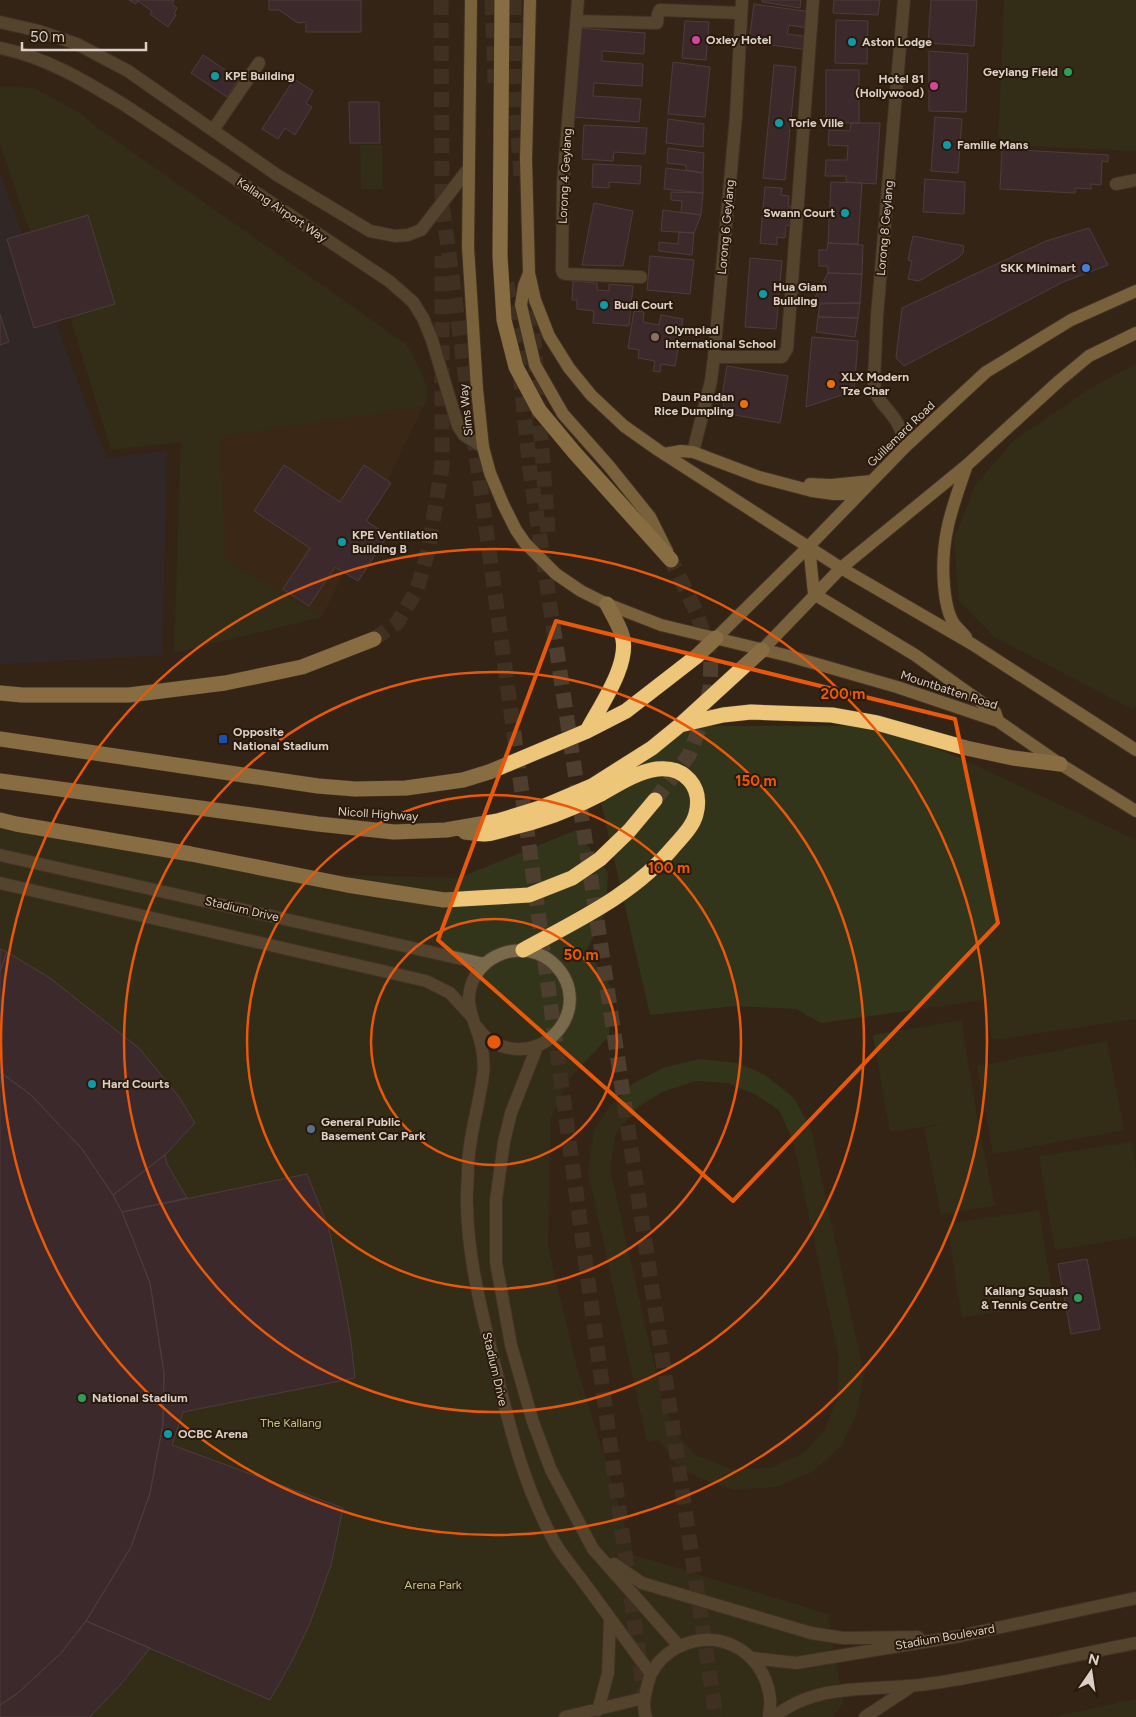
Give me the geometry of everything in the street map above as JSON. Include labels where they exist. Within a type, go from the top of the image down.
[{"type":"highway","points":[[502,0],[500,256],[504,320],[516,367],[539,410],[671,560]]},
{"type":"highway","points":[[587,731],[621,666],[624,650],[622,636],[607,604]]},
{"type":"highway","name":"Nicoll Highway","points":[[0,739],[318,786],[355,789],[406,788],[463,780],[489,772],[587,731],[626,711],[697,656],[716,638]]},
{"type":"highway","points":[[0,693],[22,696],[129,695],[225,683],[302,667],[374,639]]},
{"type":"highway","name":"Nicoll Highway","points":[[0,781],[318,824],[394,832],[446,830],[498,821],[540,808],[592,786],[652,748],[679,726],[762,650]]},
{"type":"highway","points":[[679,726],[723,715],[751,712],[832,715],[877,723],[966,748],[1013,758],[1060,764]]},
{"type":"highway","points":[[446,830],[486,834],[536,823],[584,803],[640,773],[656,769],[670,768],[682,772],[692,781],[698,799],[696,815],[688,829],[662,861],[627,891],[523,950]]},
{"type":"highway","points":[[0,820],[191,854],[347,885],[444,900],[529,895],[572,878],[600,859],[629,831],[655,800]]},
{"type":"main road","name":"Sims Way","points":[[471,0],[468,247],[477,389],[483,447],[490,473],[503,504],[524,543],[556,574],[581,591],[607,604],[660,625],[762,650]]},
{"type":"main road","points":[[530,0],[526,159],[529,272],[535,300],[549,336],[569,368],[607,411],[624,426],[664,454],[841,568],[972,644],[1136,750]]},
{"type":"main road","points":[[529,272],[524,286],[521,305],[535,365],[563,414],[609,466],[650,518],[671,560]]},
{"type":"main road","name":"Guillemard Road","points":[[716,638],[906,446],[986,372],[1071,320],[1136,291]]},
{"type":"main road","points":[[762,650],[841,568],[967,465],[1017,418],[1089,356],[1136,333]]},
{"type":"main road","points":[[664,454],[681,451],[693,452],[759,477],[812,491],[834,494],[859,494]]},
{"type":"main road","points":[[967,465],[944,536],[942,564],[944,597],[953,622],[972,644]]},
{"type":"main road","points":[[785,484],[831,485],[872,481]]},
{"type":"main road","points":[[809,546],[814,594]]},
{"type":"main road","points":[[814,594],[915,655],[995,712],[998,721]]},
{"type":"main road","name":"Mountbatten Road","points":[[762,650],[898,687],[998,721],[1060,764],[1136,811]]},
{"type":"street","name":"Lorong 4 Geylang","points":[[578,0],[563,183],[562,270],[566,274],[641,277]]},
{"type":"street","points":[[714,357],[782,357],[786,349],[813,0]]},
{"type":"street","name":"Lorong 8 Geylang","points":[[904,0],[877,316],[874,390],[877,398],[897,421],[906,446]]},
{"type":"street","points":[[576,20],[657,23],[660,10],[741,6]]},
{"type":"street","name":"Lorong 6 Geylang","points":[[693,452],[711,381],[714,357],[736,116],[741,6]]},
{"type":"street","points":[[0,22],[77,44],[128,71],[277,175],[370,231],[395,236],[408,235],[421,230],[469,168]]},
{"type":"street","name":"Kallang Airport Way","points":[[0,48],[49,64],[85,80],[389,281],[413,302],[423,318],[432,340],[458,426],[464,435],[483,447]]},
{"type":"street","points":[[213,130],[258,62]]},
{"type":"street","points":[[1116,184],[1136,180]]},
{"type":"street","name":"Stadium Drive","points":[[0,855],[484,964]]},
{"type":"street","name":"Stadium Drive","points":[[0,883],[426,981],[450,993],[473,1021],[492,1043],[514,1050],[537,1047],[554,1037],[565,1022],[570,1003],[567,984],[557,967],[542,955],[523,950],[502,952],[484,964],[473,979],[468,997],[473,1021],[482,1050],[483,1073],[470,1148],[467,1206],[471,1251],[478,1296],[508,1423],[524,1474],[543,1519],[556,1545],[650,1674]]},
{"type":"street","name":"Stadium Drive","points":[[537,1047],[511,1113],[504,1142],[496,1200],[496,1262],[511,1345],[533,1422],[550,1470],[593,1549],[679,1646]]},
{"type":"street","points":[[593,1549],[642,1584],[811,1633],[843,1638],[960,1636]]},
{"type":"street","name":"Stadium Boulevard","points":[[752,1658],[796,1663],[960,1636],[1136,1598]]},
{"type":"street","points":[[592,1713],[608,1673],[610,1618]]},
{"type":"street","name":"Stadium Boulevard","points":[[646,1717],[644,1698],[650,1674],[662,1658],[679,1646],[694,1641],[710,1639],[740,1648],[752,1658],[766,1677],[771,1700],[768,1717]]},
{"type":"street","points":[[774,1717],[786,1708],[806,1698],[831,1692],[911,1686],[966,1678],[1136,1643]]},
{"type":"street","points":[[865,1717],[911,1686]]},
{"type":"street","points":[[565,1717],[592,1713],[644,1698]]},
{"type":"highlighted area","points":[[556,621],[955,719],[998,923],[733,1201],[438,940]]},
{"type":"shaded area","points":[[0,174],[106,458],[167,451],[162,655],[0,664]]},
{"type":"shaded area","points":[[423,407],[322,617],[226,559],[220,437]]},
{"type":"green space","name":"Geylang Field","points":[[1004,0],[1136,0],[1136,151],[998,145]]},
{"type":"green space","points":[[0,86],[34,88],[78,112],[406,344],[425,384],[427,393],[423,407],[220,437],[226,559],[322,617],[174,653],[181,442],[111,450],[70,317],[115,304],[88,216],[30,232],[0,143]]},
{"type":"green space","points":[[360,145],[382,145],[383,189],[361,189]]},
{"type":"green space","points":[[1136,364],[1136,706],[1134,710],[994,637],[959,601],[954,539],[975,486],[1013,441],[1089,389]]},
{"type":"green space","points":[[679,726],[876,726],[955,756],[1136,840],[1136,1019],[992,1040],[984,1000],[821,1023],[796,1009],[735,1006],[650,1015],[597,785]]},
{"type":"green space","name":"The Kallang","points":[[0,820],[295,874],[459,878],[576,830],[608,873],[606,912],[587,949],[612,989],[609,1036],[570,1078],[551,1118],[548,1246],[577,1368],[634,1555],[828,1614],[843,1703],[833,1717],[0,1717]]},
{"type":"green space","points":[[961,1020],[977,1117],[995,1205],[941,1215],[924,1128],[945,1123],[890,1132],[873,1035]]},
{"type":"green space","points":[[1107,1041],[1124,1130],[993,1154],[977,1066]]},
{"type":"green space","points":[[699,1059],[738,1063],[765,1075],[794,1098],[811,1129],[864,1375],[856,1415],[841,1446],[812,1472],[775,1487],[734,1490],[699,1478],[675,1463],[659,1440],[647,1442],[588,1172],[594,1130],[609,1107],[634,1083],[663,1068]],"holes":[[[696,1081],[728,1083],[756,1095],[779,1110],[793,1140],[839,1359],[838,1396],[825,1430],[803,1453],[771,1468],[730,1469],[696,1455],[679,1438],[664,1408],[610,1169],[616,1133],[638,1107],[662,1092]]]},
{"type":"green space","points":[[1132,1142],[1136,1169],[1136,1237],[1055,1250],[1039,1156]]},
{"type":"green space","points":[[1039,1210],[1054,1303],[962,1318],[947,1224]]},
{"type":"green space","points":[[1136,1699],[1136,1717],[1052,1717]]},
{"type":"building","points":[[129,0],[173,0],[172,4],[177,8],[174,14],[176,15],[168,27],[150,14],[152,11],[138,1],[136,4]]},
{"type":"building","points":[[269,0],[361,0],[361,32],[306,32],[306,22],[298,23],[279,10],[269,10]]},
{"type":"building","points":[[762,0],[801,0],[800,8],[762,2]]},
{"type":"building","points":[[834,0],[880,0],[878,15],[833,13]]},
{"type":"building","points":[[931,0],[977,0],[974,46],[928,43]]},
{"type":"building","points":[[754,4],[811,12],[808,28],[789,25],[787,34],[810,37],[808,50],[749,42]]},
{"type":"building","name":"Aston Lodge","points":[[836,20],[868,21],[867,64],[835,63]]},
{"type":"building","name":"Oxley Hotel","points":[[685,21],[709,22],[706,60],[682,58]]},
{"type":"building","points":[[578,28],[645,33],[644,54],[602,51],[602,61],[643,64],[642,86],[594,83],[593,96],[641,99],[639,122],[572,117]]},
{"type":"building","points":[[929,51],[968,54],[966,112],[929,111]]},
{"type":"building","name":"KPE Building","points":[[203,55],[239,79],[227,97],[191,73]]},
{"type":"building","points":[[673,62],[710,67],[705,117],[668,114]]},
{"type":"building","name":"Torie Ville","points":[[774,65],[796,67],[785,180],[763,178]]},
{"type":"building","points":[[826,70],[859,70],[859,123],[826,123]]},
{"type":"building","points":[[294,79],[313,91],[306,103],[312,107],[295,135],[285,128],[278,139],[262,129]]},
{"type":"building","points":[[349,102],[379,102],[380,143],[350,143]]},
{"type":"building","name":"Familie Mans","points":[[935,117],[962,119],[958,173],[931,171]]},
{"type":"building","points":[[668,119],[704,124],[703,147],[666,143]]},
{"type":"building","points":[[851,123],[880,123],[876,184],[846,182],[846,176],[825,176],[826,160],[847,160],[848,146],[828,145],[829,130],[850,131]]},
{"type":"building","points":[[584,125],[647,128],[645,154],[614,152],[613,161],[582,159]]},
{"type":"building","points":[[668,148],[704,153],[703,173],[686,170],[686,165],[667,163]]},
{"type":"building","points":[[1002,149],[1108,155],[1108,162],[1102,161],[1101,185],[1091,184],[1091,189],[1075,188],[1075,193],[1000,189]]},
{"type":"building","points":[[593,164],[641,166],[640,184],[609,182],[609,188],[592,187]]},
{"type":"building","points":[[666,168],[703,173],[703,193],[664,189]]},
{"type":"building","points":[[925,179],[965,182],[964,214],[923,212]]},
{"type":"building","name":"Swann Court","points":[[831,182],[862,183],[858,244],[828,243]]},
{"type":"building","points":[[765,187],[782,188],[781,195],[789,196],[788,206],[793,207],[791,226],[786,225],[785,238],[777,237],[777,245],[760,243]]},
{"type":"building","points":[[671,192],[703,193],[701,215],[681,212],[682,201],[671,200]]},
{"type":"building","points":[[594,203],[633,211],[623,266],[582,265]]},
{"type":"building","points":[[663,210],[701,215],[694,233],[661,231]]},
{"type":"building","points":[[88,215],[115,304],[34,328],[7,239]]},
{"type":"building","points":[[1089,228],[1108,265],[1063,282],[904,366],[896,358],[902,308],[1046,241]]},
{"type":"building","points":[[679,232],[694,233],[692,255],[659,251],[659,242],[678,244]]},
{"type":"building","points":[[913,236],[964,246],[963,253],[958,258],[919,281],[908,279],[912,261],[908,260]]},
{"type":"building","points":[[828,243],[863,245],[862,274],[828,273],[828,266],[819,266],[819,250],[827,250]]},
{"type":"building","points":[[650,256],[694,260],[690,294],[647,290]]},
{"type":"building","name":"Hua Giam Building","points":[[750,258],[782,261],[776,329],[745,327]]},
{"type":"building","points":[[828,273],[862,274],[860,303],[812,303]]},
{"type":"building","name":"Budi Court","points":[[573,281],[597,283],[597,290],[609,291],[609,284],[633,286],[629,326],[593,323],[594,311],[577,309],[577,300],[572,300]]},
{"type":"building","points":[[860,303],[858,318],[818,317],[820,304]]},
{"type":"building","name":"Olympiad International School","points":[[634,311],[644,312],[643,322],[659,325],[661,315],[683,319],[675,366],[661,364],[660,372],[653,371],[655,361],[638,358],[639,350],[628,348]]},
{"type":"building","points":[[0,314],[9,342],[0,345]]},
{"type":"building","points":[[818,317],[858,318],[855,337],[816,332]]},
{"type":"building","points":[[812,337],[858,341],[854,391],[806,407]]},
{"type":"building","points":[[727,366],[788,376],[780,423],[729,414],[724,408],[722,397]]},
{"type":"building","name":"KPE Ventilation Building B","points":[[284,465],[340,502],[364,465],[391,483],[366,521],[388,535],[358,581],[335,567],[309,606],[283,589],[310,548],[254,511]]},
{"type":"building","points":[[0,949],[7,952],[0,971]]},
{"type":"building","name":"Hard Courts","points":[[7,952],[50,978],[140,1049],[179,1097],[195,1123],[165,1155],[113,1195],[82,1149],[31,1095],[0,1072],[0,971]]},
{"type":"building","name":"National Stadium","points":[[0,1072],[31,1095],[82,1149],[113,1195],[122,1212],[150,1283],[164,1373],[163,1424],[150,1493],[131,1547],[86,1621],[61,1653],[18,1693],[0,1705]]},
{"type":"building","points":[[165,1155],[167,1164],[187,1198],[122,1212],[113,1195]]},
{"type":"building","name":"OCBC Arena","points":[[307,1174],[329,1229],[342,1290],[355,1378],[183,1412],[172,1445],[343,1508],[331,1565],[310,1623],[293,1659],[270,1700],[86,1621],[131,1547],[150,1493],[163,1424],[164,1373],[150,1283],[122,1212]]},
{"type":"building","points":[[1087,1259],[1100,1329],[1071,1334],[1058,1264]]},
{"type":"building","points":[[86,1621],[150,1648],[121,1684],[90,1717],[0,1717],[0,1705],[18,1693],[61,1653]]},
{"type":"tunnel","points":[[441,0],[442,203],[645,1701]]},
{"type":"tunnel","points":[[492,0],[495,83]]},
{"type":"tunnel","points":[[514,0],[514,81],[521,176]]},
{"type":"tunnel","points":[[374,639],[397,623],[417,590],[428,551],[442,467],[442,256]]},
{"type":"tunnel","points":[[507,283],[517,344],[530,471],[716,1717]]},
{"type":"tunnel","points":[[530,288],[548,532]]},
{"type":"tunnel","points":[[655,800],[689,755],[701,724],[710,688],[711,658],[697,613],[671,560]]},
{"type":"place","name":"Oxley Hotel","points":[[696,40]]},
{"type":"place","name":"Aston Lodge","points":[[852,42]]},
{"type":"place","name":"Geylang Field","points":[[1068,72]]},
{"type":"place","name":"KPE Building","points":[[215,76]]},
{"type":"place","name":"Hotel 81 (Hollywood)","points":[[934,86]]},
{"type":"place","name":"Torie Ville","points":[[779,123]]},
{"type":"place","name":"Familie Mans","points":[[947,145]]},
{"type":"place","name":"Swann Court","points":[[845,213]]},
{"type":"place","name":"SKK Minimart","points":[[1086,268]]},
{"type":"place","name":"Hua Giam Building","points":[[763,294]]},
{"type":"place","name":"Budi Court","points":[[604,305]]},
{"type":"place","name":"Olympiad International School","points":[[655,337]]},
{"type":"place","name":"XLX Modern Tze Char","points":[[831,384]]},
{"type":"place","name":"Daun Pandan Rice Dumpling","points":[[744,404]]},
{"type":"place","name":"KPE Ventilation Building B","points":[[342,542]]},
{"type":"place","name":"Opposite National Stadium","points":[[223,739]]},
{"type":"place","name":"Hard Courts","points":[[92,1084]]},
{"type":"place","name":"General Public Basement Car Park","points":[[311,1129]]},
{"type":"place","name":"Kallang Squash & Tennis Centre","points":[[1078,1298]]},
{"type":"place","name":"National Stadium","points":[[82,1398]]},
{"type":"place","name":"OCBC Arena","points":[[168,1434]]},
{"type":"park label","name":"Arena Park","points":[[433,1585]]}]
